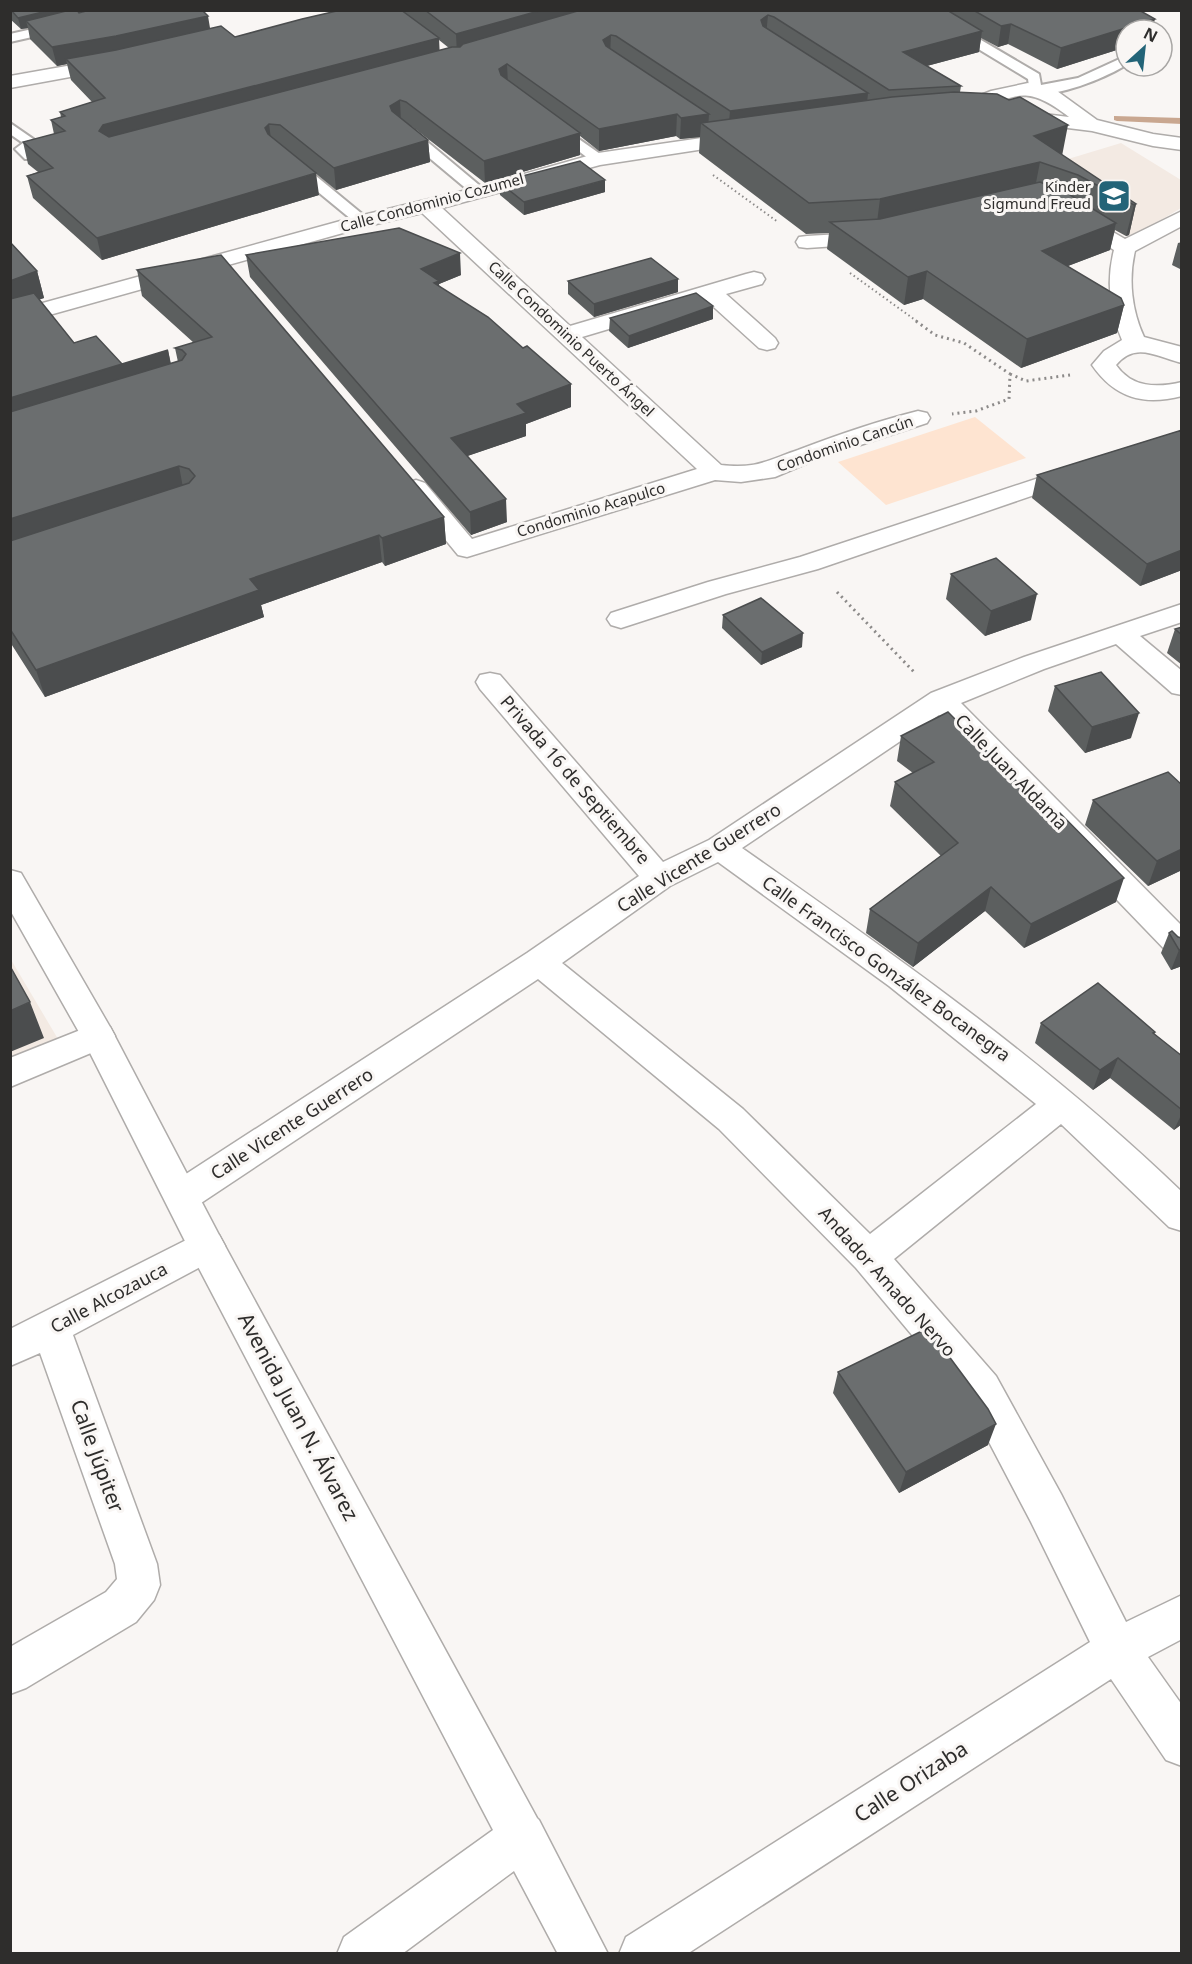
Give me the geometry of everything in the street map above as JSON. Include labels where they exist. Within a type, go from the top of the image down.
[{"type":"street","points":[[10,82],[131,60]]},
{"type":"street","points":[[1092,125],[1064,104],[1035,90],[1013,92],[944,115],[1005,116],[1092,125],[1153,140],[1182,144]]},
{"type":"street","name":"Calle Condominio Cozumel","points":[[10,319],[230,270],[362,221],[427,206],[598,159],[763,135]]},
{"type":"street","points":[[1153,140],[1182,157]]},
{"type":"street","name":"Calle Condominio Puerto Ángel","points":[[427,206],[714,472]]},
{"type":"street","points":[[1056,208],[1125,248]]},
{"type":"street","points":[[1125,248],[1182,217]]},
{"type":"street","points":[[807,242],[876,238],[899,234]]},
{"type":"street","points":[[1125,248],[1121,290],[1134,343]]},
{"type":"street","points":[[567,334],[754,279]]},
{"type":"street","points":[[711,293],[767,343]]},
{"type":"street","points":[[1182,356],[1164,347],[1134,343],[1113,352],[1104,365],[1113,380],[1136,392],[1165,394],[1182,389]]},
{"type":"street","name":"Condominio Cancún","points":[[714,472],[741,475],[766,472],[806,455],[918,418]]},
{"type":"street","points":[[621,619],[717,588],[809,563],[1102,463]]},
{"type":"street","name":"Condominio Acapulco","points":[[398,468],[467,549],[714,472]]},
{"type":"street","name":"Calle Vicente Guerrero","points":[[182,1196],[538,962],[659,878],[720,848],[941,700],[1034,663],[1182,612]]},
{"type":"street","points":[[1121,634],[1182,686]]},
{"type":"street","name":"Privada 16 de Septiembre","points":[[490,682],[659,878]]},
{"type":"street","name":"Calle Juan Aldama","points":[[941,700],[1182,947]]},
{"type":"street","name":"Calle Francisco González Bocanegra","points":[[720,848],[966,1024],[1131,1164],[1182,1216]]},
{"type":"street","name":"Avenida Juan N. Álvarez","points":[[10,881],[98,1036],[206,1246],[584,1953]]},
{"type":"street","name":"Andador Amado Nervo","points":[[538,962],[731,1119],[869,1257],[982,1389],[1046,1508],[1117,1650],[1182,1744]]},
{"type":"street","points":[[10,1072],[98,1036]]},
{"type":"street","points":[[869,1257],[1061,1104]]},
{"type":"street","name":"Calle Alcozauca","points":[[10,1349],[206,1246]]},
{"type":"street","name":"Calle Júpiter","points":[[10,1672],[121,1607],[139,1585],[136,1564],[51,1329]]},
{"type":"street","name":"Calle Orizaba","points":[[643,1953],[1117,1650],[1182,1616]]},
{"type":"street","points":[[361,1953],[523,1836]]},
{"type":"lane","points":[[920,10],[1034,77],[1035,90],[1069,86],[1114,68]]},
{"type":"lane","points":[[10,38],[68,25]]},
{"type":"lane","points":[[544,118],[598,159]]},
{"type":"lane","points":[[10,127],[32,143],[22,149],[30,156]]},
{"type":"lane","points":[[709,127],[728,140]]},
{"type":"lane","points":[[401,128],[480,192]]},
{"type":"lane","points":[[285,158],[362,221]]},
{"type":"path","points":[[1010,374],[1026,381],[1108,373]]},
{"type":"path","name":"Condominio Cancún","points":[[918,418],[976,411],[1009,399]]},
{"type":"path","points":[[809,563],[941,700]]},
{"type":"shaded area","name":"Kinder Sigmund Freud","points":[[1121,143],[1181,180],[1181,208],[1136,235],[1125,236],[1081,209],[1015,175]]},
{"type":"shaded area","points":[[975,417],[1026,458],[886,505],[838,462]]},
{"type":"shaded area","points":[[10,958],[58,1039],[11,1060],[10,1060]]},
{"type":"building","points":[[11,10],[51,10],[18,18]]},
{"type":"building","points":[[77,10],[79,13],[90,10],[202,10],[208,16],[52,47],[26,21]]},
{"type":"building","points":[[341,10],[401,10],[439,38],[103,125],[99,131],[109,137],[452,47],[460,47],[463,44],[581,10],[947,10],[982,31],[903,52],[961,86],[889,90],[768,15],[761,20],[763,26],[868,93],[730,111],[616,36],[611,35],[603,40],[606,46],[709,114],[681,118],[677,114],[599,129],[507,64],[499,69],[501,75],[580,133],[484,161],[406,102],[400,100],[390,106],[392,111],[428,140],[334,168],[280,125],[269,124],[265,128],[268,134],[316,173],[97,238],[27,176],[53,168],[23,142],[65,131],[51,120],[65,116],[60,112],[105,98],[66,59],[221,26],[235,37]]},
{"type":"building","points":[[425,10],[542,10],[456,34]]},
{"type":"building","points":[[973,10],[1139,10],[1153,18],[1114,18],[1114,32],[1061,48],[1011,24],[1001,26]]},
{"type":"building","points":[[954,92],[997,94],[1009,100],[1020,97],[1068,125],[1034,136],[1136,204],[1078,175],[1040,162],[880,199],[809,203],[701,123],[892,97]]},
{"type":"building","points":[[580,161],[605,180],[524,202],[499,182]]},
{"type":"building","points":[[1040,182],[1067,193],[1116,223],[1042,251],[1121,298],[1124,305],[1027,339],[927,271],[908,277],[830,222],[880,219]]},
{"type":"building","points":[[399,228],[460,253],[421,269],[439,281],[434,283],[488,317],[523,348],[527,346],[571,384],[517,404],[526,413],[451,438],[506,499],[470,512],[246,255]]},
{"type":"building","points":[[10,242],[37,271],[10,281]]},
{"type":"building","points":[[221,255],[444,517],[382,538],[379,535],[250,579],[259,590],[36,670],[10,629],[10,541],[189,483],[195,476],[189,469],[179,466],[10,519],[10,412],[182,360],[186,354],[175,348],[212,337],[137,270]]},
{"type":"building","points":[[651,258],[678,279],[594,304],[568,281]]},
{"type":"building","points":[[34,293],[74,343],[96,336],[122,364],[10,398],[10,299]]},
{"type":"building","points":[[696,293],[713,306],[629,336],[610,318]]},
{"type":"building","points":[[1182,430],[1182,550],[1147,564],[1037,475]]},
{"type":"building","points":[[996,558],[1037,594],[991,611],[951,574]]},
{"type":"building","points":[[761,598],[803,633],[762,652],[723,615]]},
{"type":"building","points":[[1182,627],[1182,635],[1175,629]]},
{"type":"building","points":[[1101,672],[1139,713],[1092,727],[1055,686]]},
{"type":"building","points":[[948,712],[1051,816],[1060,813],[1124,878],[1031,924],[991,887],[918,943],[870,909],[958,843],[895,782],[934,762],[901,736]]},
{"type":"building","points":[[1168,772],[1182,785],[1182,849],[1157,861],[1093,800]]},
{"type":"building","points":[[1172,931],[1182,938],[1182,948],[1179,950],[1169,933]]},
{"type":"building","points":[[10,966],[30,1002],[10,1011]]},
{"type":"building","points":[[1098,983],[1182,1056],[1182,1110],[1118,1058],[1100,1070],[1041,1023]]},
{"type":"building","points":[[928,1328],[988,1409],[996,1424],[906,1472],[838,1372]]},
{"type":"waterway","points":[[1117,118],[1182,121]]},
{"type":"place","name":"Kinder Sigmund Freud","points":[[1114,196]]}]
